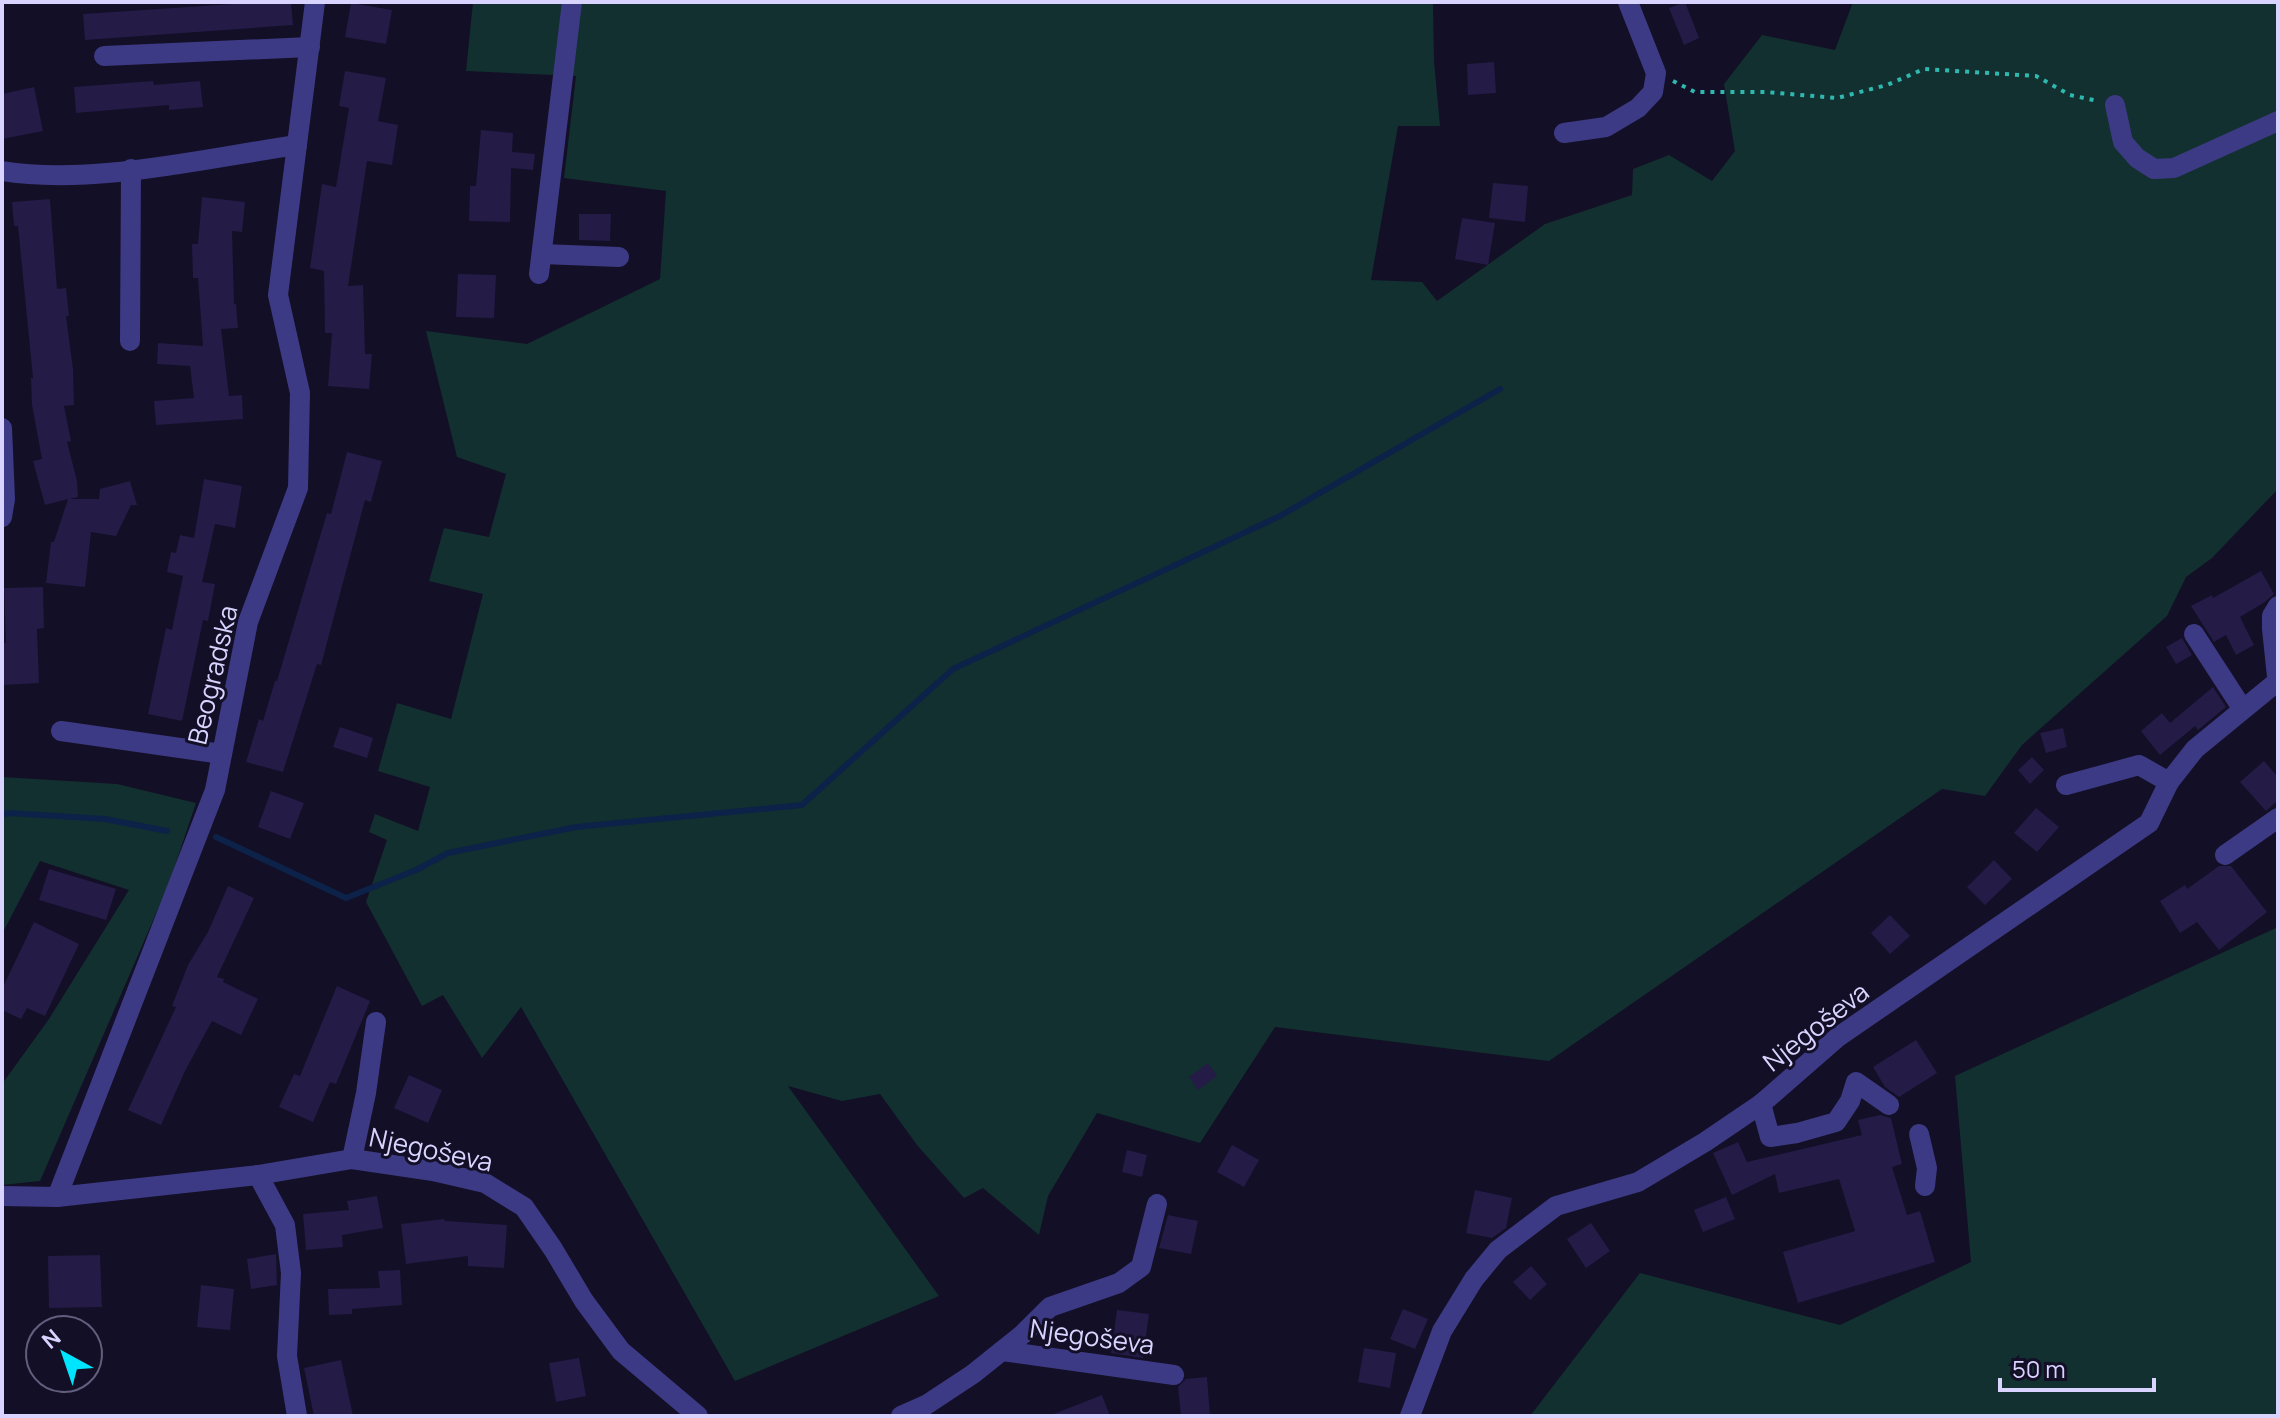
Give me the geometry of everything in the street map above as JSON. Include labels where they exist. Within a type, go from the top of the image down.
[{"type":"street","name":"Beogradska","points":[[57,1197],[215,790],[248,622],[298,488],[300,393],[278,295],[315,2]]},
{"type":"street","points":[[572,2],[540,264],[619,257]]},
{"type":"street","points":[[1564,133],[1606,127],[1638,108],[1653,92],[1656,73],[1628,2]]},
{"type":"street","points":[[104,56],[310,47]]},
{"type":"street","points":[[2115,105],[2123,142],[2137,158],[2154,169],[2174,168],[2278,121]]},
{"type":"street","points":[[2,171],[28,175],[86,175],[297,145]]},
{"type":"street","points":[[130,341],[131,169]]},
{"type":"street","points":[[2,428],[5,499],[2,517]]},
{"type":"street","points":[[2277,683],[2272,616],[2278,606]]},
{"type":"street","points":[[2194,634],[2242,708]]},
{"type":"street","name":"Njegoševa","points":[[1410,1416],[1442,1331],[1474,1279],[1498,1250],[1556,1206],[1638,1182],[1705,1142],[1761,1104],[1838,1037],[2149,823],[2169,782],[2195,749],[2242,708],[2277,683]]},
{"type":"street","points":[[61,731],[222,754]]},
{"type":"street","points":[[2066,785],[2139,765],[2169,782]]},
{"type":"street","points":[[2225,855],[2278,818]]},
{"type":"street","points":[[352,1159],[366,1093],[376,1022]]},
{"type":"street","points":[[1761,1104],[1770,1137],[1836,1122],[1850,1101],[1856,1082],[1889,1105]]},
{"type":"street","points":[[1919,1134],[1927,1168],[1925,1186]]},
{"type":"street","name":"Njegoševa","points":[[2,1196],[57,1197],[258,1175],[352,1159],[433,1171],[485,1183],[524,1207],[584,1301],[621,1351],[698,1416]]},
{"type":"street","points":[[258,1175],[285,1225],[291,1273],[287,1356],[297,1416]]},
{"type":"street","name":"Njegoševa","points":[[901,1416],[926,1405],[973,1374],[1050,1307],[1119,1283],[1141,1267],[1157,1204]]},
{"type":"street","name":"Njegoševa","points":[[1002,1351],[1174,1375]]},
{"type":"path","points":[[1656,73],[1695,92],[1766,92],[1837,98],[1887,85],[1924,69],[2036,76],[2070,95],[2115,105]]},
{"type":"green space","points":[[473,2],[1433,2],[1440,126],[1398,126],[1371,280],[1422,282],[1437,301],[1545,224],[1632,195],[1633,169],[1669,155],[1712,181],[1735,151],[1724,84],[1762,35],[1835,50],[1853,2],[2278,2],[2278,489],[2212,558],[2186,577],[2167,616],[2022,745],[1985,796],[1942,789],[1549,1061],[1275,1027],[1200,1143],[1097,1113],[1048,1196],[1039,1235],[983,1188],[964,1198],[917,1145],[880,1094],[842,1101],[788,1086],[939,1296],[735,1381],[521,1007],[482,1058],[443,995],[422,1006],[366,902],[387,840],[369,832],[375,814],[418,831],[430,787],[378,771],[397,703],[451,719],[483,594],[429,581],[444,528],[489,537],[506,474],[457,457],[426,331],[527,344],[660,279],[666,191],[564,178],[576,76],[466,71]]},
{"type":"green space","points":[[2,777],[117,784],[196,803],[168,886],[40,1181],[2,1185],[2,1084],[49,1019],[129,890],[40,861],[2,934]]},
{"type":"green space","points":[[2278,927],[2278,1416],[1530,1416],[1640,1273],[1840,1325],[1971,1262],[1955,1076]]},
{"type":"building","points":[[291,2],[293,25],[85,40],[83,14]]},
{"type":"building","points":[[1685,2],[1699,38],[1684,45],[1669,8]]},
{"type":"building","points":[[351,3],[392,10],[386,44],[345,37]]},
{"type":"building","points":[[1494,62],[1496,93],[1468,95],[1467,64]]},
{"type":"building","points":[[345,71],[386,78],[378,121],[398,125],[392,165],[367,161],[348,286],[363,285],[365,354],[372,354],[369,389],[328,386],[332,333],[325,333],[324,271],[310,268],[322,184],[336,187],[349,108],[339,106]]},
{"type":"building","points":[[153,81],[154,85],[200,81],[203,107],[169,110],[169,105],[76,113],[74,87]]},
{"type":"building","points":[[34,87],[43,131],[2,139],[2,94]]},
{"type":"building","points":[[481,130],[513,133],[512,152],[535,154],[533,170],[511,168],[510,222],[469,221],[470,186],[476,186]]},
{"type":"building","points":[[1493,183],[1528,186],[1525,222],[1489,218]]},
{"type":"building","points":[[202,197],[245,202],[242,232],[232,231],[234,304],[238,328],[221,329],[229,396],[242,395],[243,419],[156,425],[154,401],[194,398],[190,366],[157,364],[158,343],[203,346],[198,278],[193,278],[192,244],[198,244]]},
{"type":"building","points":[[50,199],[57,289],[66,288],[69,316],[66,316],[73,369],[74,405],[64,406],[71,441],[67,442],[78,497],[69,499],[99,499],[100,489],[130,481],[137,505],[131,505],[116,536],[91,532],[85,587],[46,583],[51,542],[54,542],[68,499],[45,505],[33,461],[42,459],[32,405],[33,378],[18,226],[14,226],[12,202]]},
{"type":"building","points":[[579,214],[611,214],[610,241],[579,240]]},
{"type":"building","points":[[1462,218],[1495,223],[1488,265],[1455,259]]},
{"type":"building","points":[[458,274],[496,275],[494,318],[456,317]]},
{"type":"building","points":[[347,452],[382,461],[371,502],[365,500],[321,665],[317,664],[283,772],[246,762],[259,719],[263,721],[277,681],[327,513],[331,514]]},
{"type":"building","points":[[204,479],[242,486],[235,528],[215,524],[202,582],[215,584],[208,621],[203,620],[182,721],[148,714],[166,628],[172,630],[183,576],[167,572],[171,552],[176,553],[180,535],[194,538]]},
{"type":"building","points":[[2261,571],[2274,594],[2240,617],[2254,645],[2236,655],[2226,635],[2214,642],[2191,606],[2212,595],[2213,598]]},
{"type":"building","points":[[43,587],[44,628],[37,629],[39,683],[2,685],[2,643],[6,643],[4,588]]},
{"type":"building","points":[[2182,638],[2192,655],[2176,664],[2166,647]]},
{"type":"building","points":[[2213,687],[2226,707],[2198,730],[2195,726],[2160,755],[2141,731],[2162,713],[2170,723]]},
{"type":"building","points":[[340,727],[373,738],[367,758],[333,747]]},
{"type":"building","points":[[2063,728],[2067,747],[2046,753],[2040,733]]},
{"type":"building","points":[[2032,757],[2044,770],[2030,784],[2018,770]]},
{"type":"building","points":[[2264,761],[2278,777],[2278,800],[2266,811],[2240,782]]},
{"type":"building","points":[[271,791],[304,803],[290,839],[258,827]]},
{"type":"building","points":[[2036,808],[2059,827],[2037,852],[2014,833]]},
{"type":"building","points":[[1994,860],[2012,879],[1985,905],[1967,887]]},
{"type":"building","points":[[2219,866],[2231,866],[2267,912],[2219,950],[2197,922],[2180,933],[2160,901],[2185,885],[2187,889]]},
{"type":"building","points":[[49,869],[116,889],[106,920],[39,900]]},
{"type":"building","points":[[228,886],[254,898],[217,977],[258,999],[241,1035],[212,1021],[161,1125],[128,1110],[176,1007],[172,1006],[188,965],[208,932]]},
{"type":"building","points":[[1890,915],[1910,936],[1890,954],[1871,933]]},
{"type":"building","points":[[34,922],[79,944],[45,1016],[27,1008],[21,1019],[2,1010],[2,989]]},
{"type":"building","points":[[337,986],[370,1001],[336,1084],[330,1082],[313,1122],[279,1107],[294,1074],[300,1076]]},
{"type":"building","points":[[1916,1040],[1937,1073],[1899,1097],[1885,1087],[1873,1067]]},
{"type":"building","points":[[1208,1063],[1217,1076],[1198,1090],[1189,1077]]},
{"type":"building","points":[[409,1075],[442,1090],[428,1123],[394,1108]]},
{"type":"building","points":[[1880,1115],[1891,1118],[1902,1164],[1892,1167],[1907,1215],[1920,1211],[1935,1262],[1798,1303],[1783,1252],[1855,1231],[1839,1179],[1779,1193],[1775,1174],[1732,1195],[1713,1153],[1738,1142],[1747,1162],[1862,1135],[1858,1120]]},
{"type":"building","points":[[1232,1145],[1259,1160],[1244,1187],[1217,1172]]},
{"type":"building","points":[[1127,1150],[1147,1155],[1142,1177],[1122,1172]]},
{"type":"building","points":[[1475,1190],[1512,1198],[1506,1228],[1492,1238],[1466,1233]]},
{"type":"building","points":[[377,1196],[383,1228],[342,1235],[343,1247],[306,1250],[303,1214],[349,1210],[347,1201]]},
{"type":"building","points":[[1726,1197],[1735,1219],[1703,1232],[1694,1210]]},
{"type":"building","points":[[1168,1215],[1198,1221],[1191,1254],[1159,1248]]},
{"type":"building","points":[[444,1219],[507,1225],[504,1268],[468,1266],[468,1256],[406,1264],[401,1224]]},
{"type":"building","points":[[1591,1223],[1610,1251],[1586,1268],[1567,1239]]},
{"type":"building","points":[[276,1254],[277,1285],[251,1289],[247,1259]]},
{"type":"building","points":[[100,1255],[102,1307],[49,1308],[48,1256]]},
{"type":"building","points":[[1531,1266],[1547,1284],[1530,1300],[1513,1282]]},
{"type":"building","points":[[400,1270],[402,1305],[352,1309],[352,1314],[329,1315],[328,1289],[380,1288],[378,1271]]},
{"type":"building","points":[[201,1285],[234,1289],[230,1330],[197,1327]]},
{"type":"building","points":[[1403,1309],[1428,1319],[1415,1349],[1390,1339]]},
{"type":"building","points":[[1117,1310],[1149,1314],[1143,1358],[1111,1353]]},
{"type":"building","points":[[1364,1348],[1396,1353],[1390,1388],[1358,1382]]},
{"type":"building","points":[[579,1358],[586,1396],[556,1402],[549,1363]]},
{"type":"building","points":[[341,1360],[353,1416],[314,1416],[304,1368]]},
{"type":"building","points":[[1207,1377],[1210,1416],[1181,1416],[1178,1387],[1186,1379]]},
{"type":"building","points":[[1102,1395],[1110,1416],[1051,1416],[1051,1415]]},
{"type":"waterway","points":[[216,837],[346,898],[416,870],[448,853],[576,827],[802,805],[953,669],[1280,516],[1500,389]]},
{"type":"waterway","points":[[2,815],[105,819],[167,831]]}]
